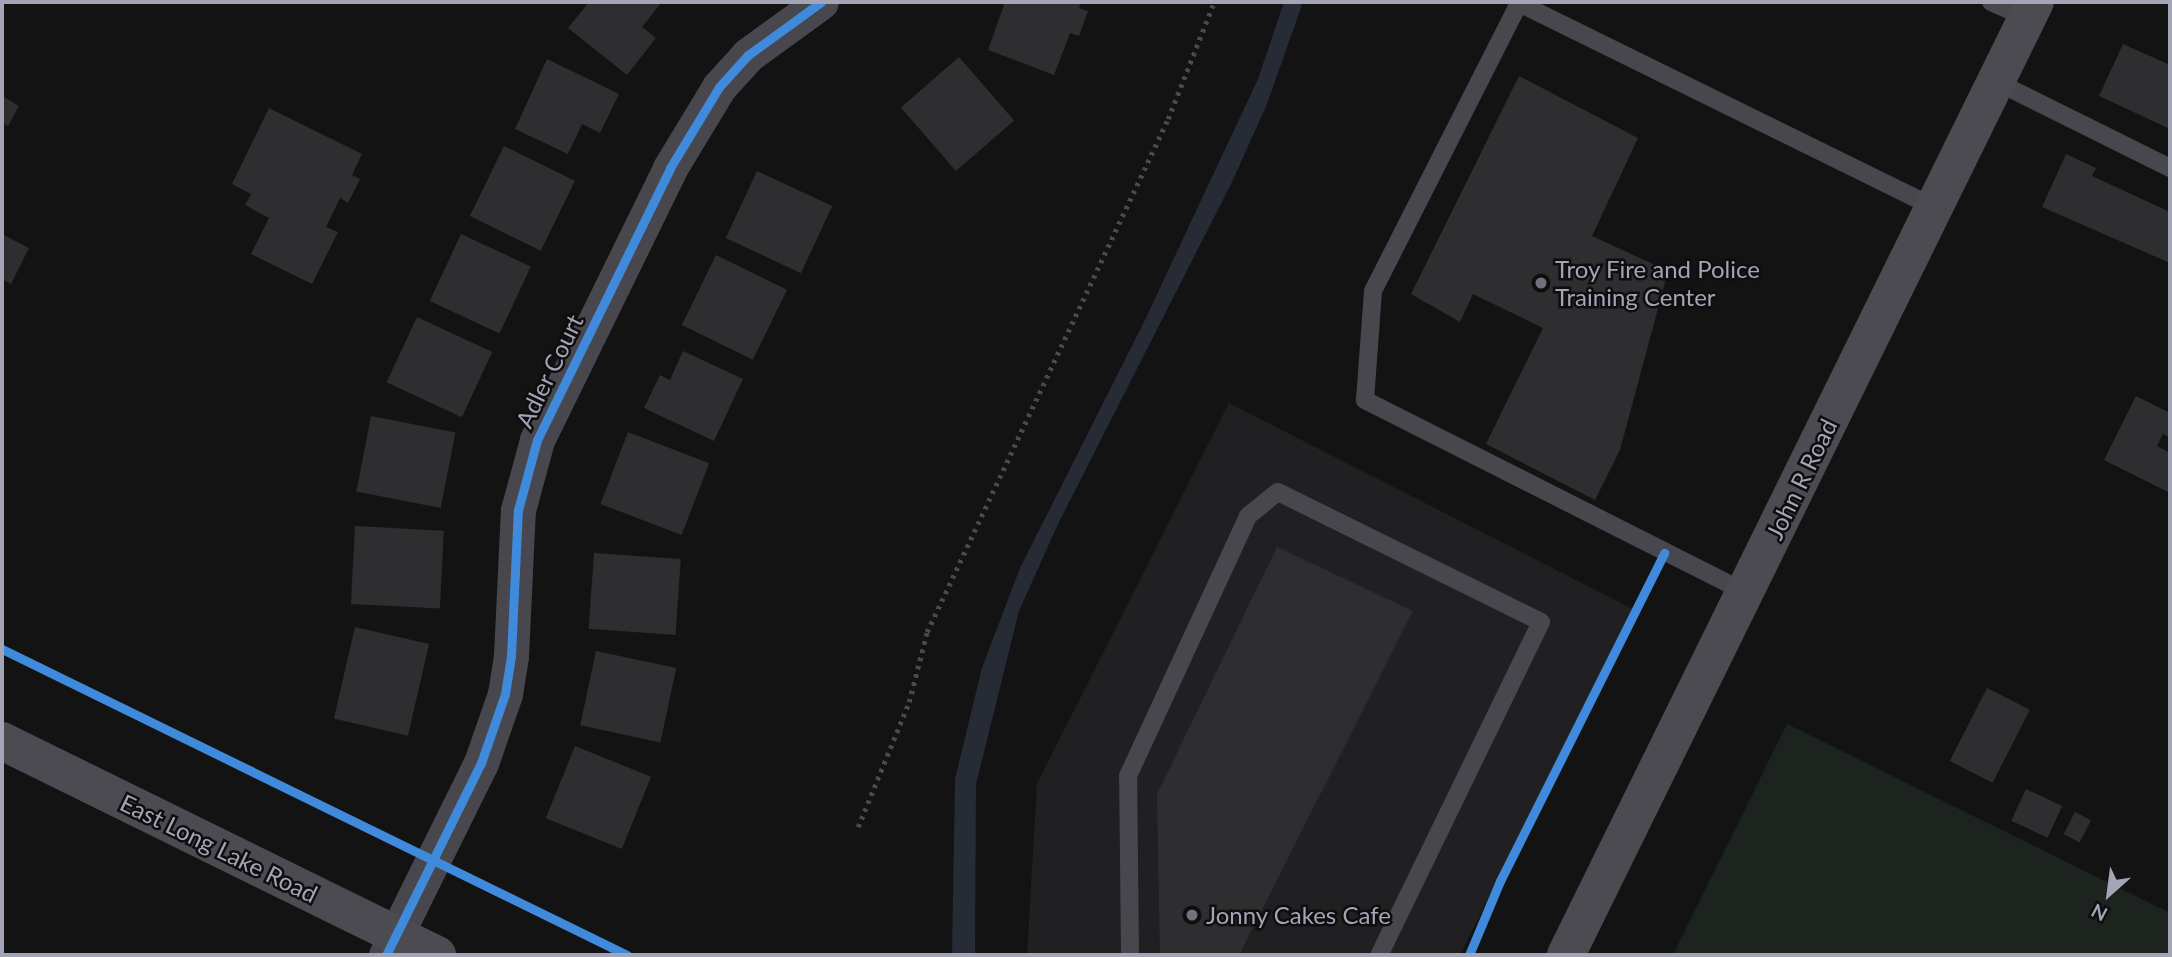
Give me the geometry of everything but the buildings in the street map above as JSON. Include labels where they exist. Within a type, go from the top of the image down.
[{"type":"main road","name":"John R Road","points":[[1566,955],[2031,10]]},
{"type":"main road","name":"East Long Lake Road","points":[[2,741],[391,945],[437,955]]},
{"type":"street","name":"Adler Court","points":[[391,945],[481,763],[505,694],[511,656],[518,510],[537,440],[670,168],[713,97],[748,55],[821,2]]},
{"type":"lane","points":[[1991,2],[2031,10]]},
{"type":"lane","points":[[1745,592],[1366,400],[1373,291],[1519,3],[1935,208]]},
{"type":"lane","points":[[1997,82],[2170,168]]},
{"type":"lane","points":[[1130,955],[1128,776],[1248,516],[1278,492],[1541,622],[1379,955]]},
{"type":"path","points":[[858,827],[909,702],[928,632],[1168,119],[1214,2]]},
{"type":"shaded area","points":[[1284,2],[1303,2],[1267,104],[1232,182],[1058,524],[1019,611],[976,784],[975,955],[952,955],[955,779],[982,668],[1020,568],[1144,322],[1258,79]]},
{"type":"shaded area","points":[[1229,403],[1633,609],[1460,955],[1027,955],[1037,784]]},
{"type":"shaded area","points":[[1787,724],[2170,913],[2170,955],[1673,955]]},
{"type":"cycle path","points":[[386,955],[481,763],[505,694],[511,656],[518,510],[537,440],[670,168],[719,87],[748,55],[821,2]]},
{"type":"cycle path","points":[[1469,955],[1500,881],[1664,553]]},
{"type":"cycle path","points":[[2,649],[627,955]]},
{"type":"place","name":"Troy Fire and Police Training Center","points":[[1541,283]]},
{"type":"place","name":"Jonny Cakes Cafe","points":[[1192,915]]}]
